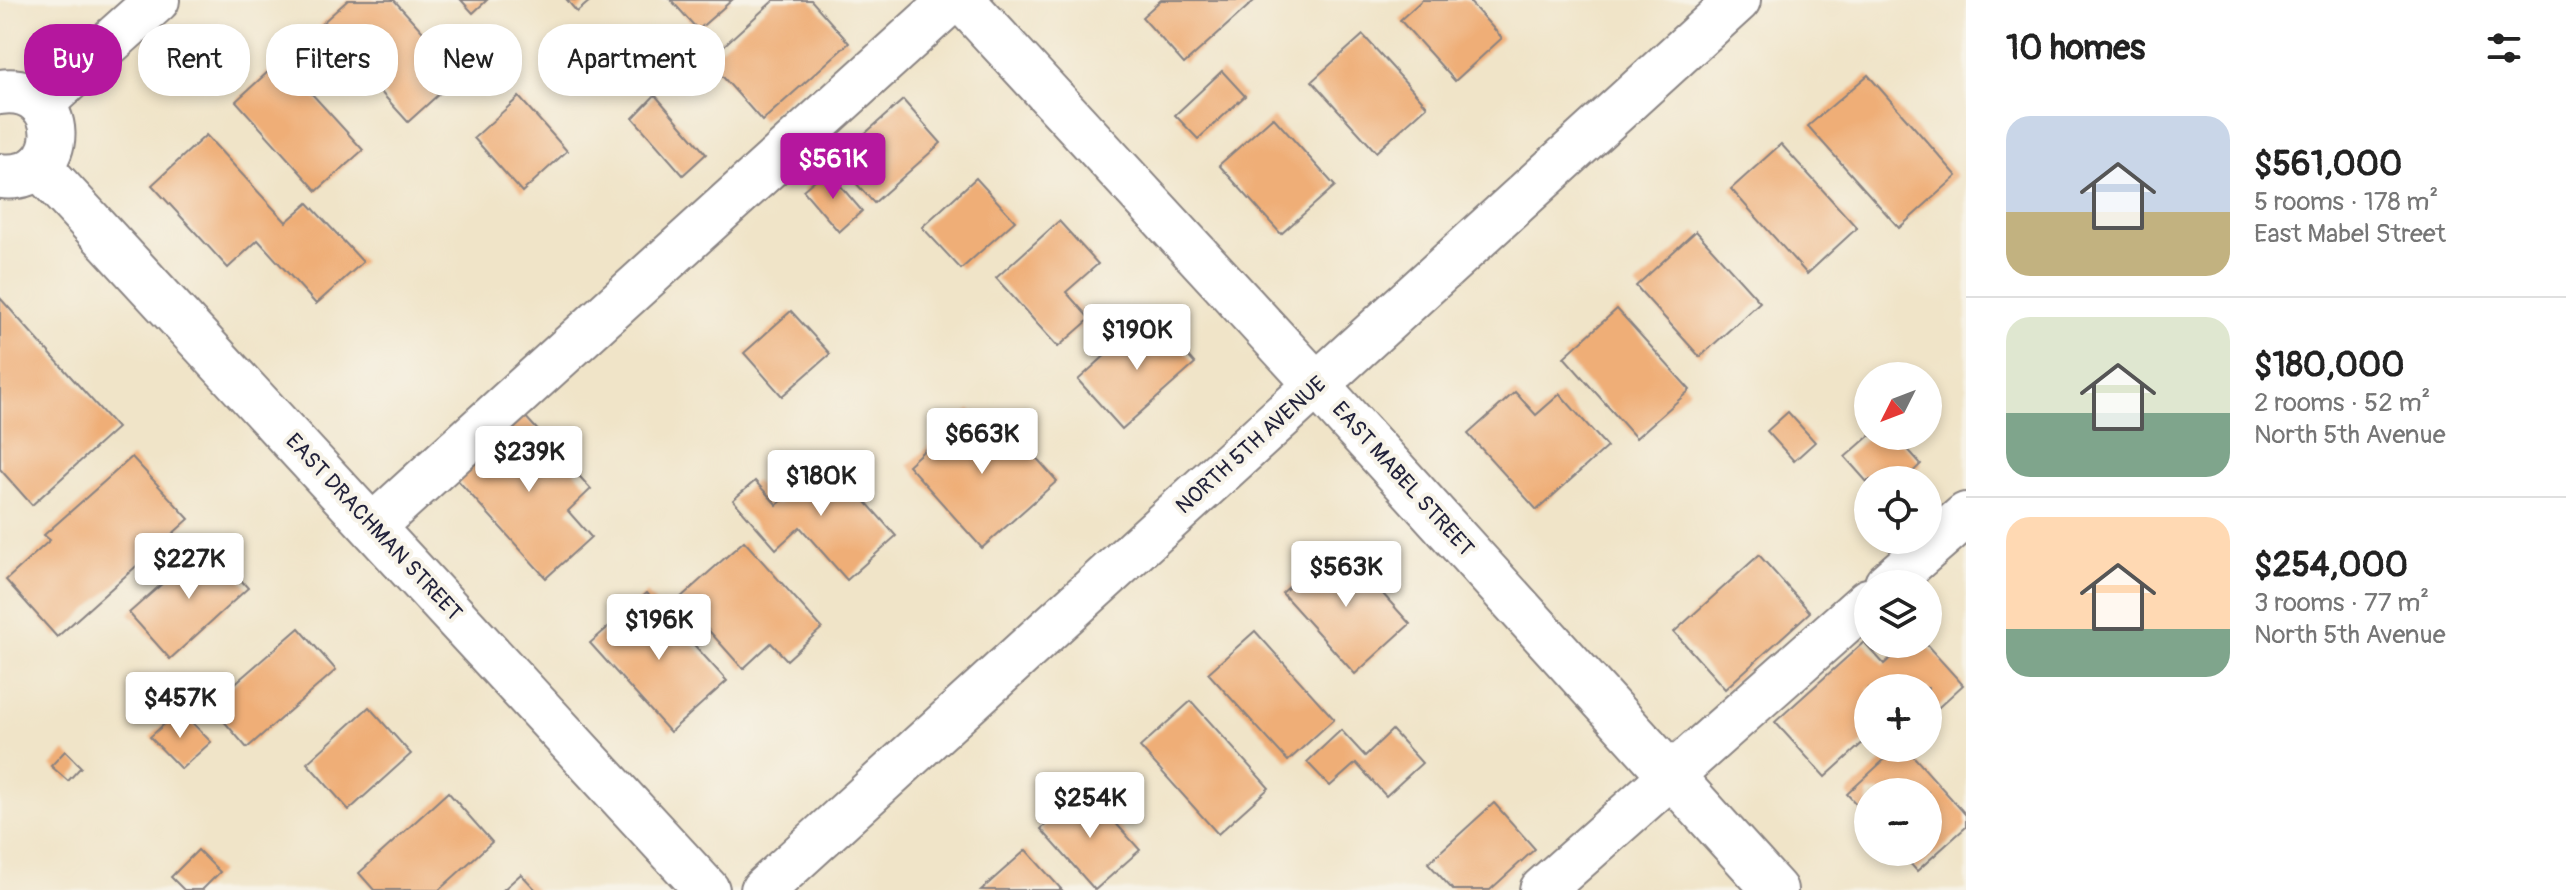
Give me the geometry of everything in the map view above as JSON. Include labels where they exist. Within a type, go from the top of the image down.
[{"type":"street","points":[[20,171],[48,155],[53,143],[53,128],[49,115],[20,98],[157,0]]},
{"type":"street","points":[[373,526],[952,0]]},
{"type":"street","name":"EAST MABEL STREET","points":[[962,0],[1317,385],[1775,890]]},
{"type":"street","name":"NORTH 5TH AVENUE","points":[[763,890],[1738,0]]},
{"type":"street","name":"EAST DRACHMAN STREET","points":[[20,171],[373,526],[707,890]]},
{"type":"street","points":[[1903,570],[1966,515]]},
{"type":"street","points":[[1542,890],[1854,613]]},
{"type":"building","points":[[348,0],[394,0],[416,24],[414,96],[437,96],[408,122],[384,96],[398,96],[398,24],[321,24]]},
{"type":"building","points":[[461,0],[487,0],[473,13]]},
{"type":"building","points":[[567,0],[591,0],[577,12]]},
{"type":"building","points":[[671,0],[732,0],[705,24],[693,24]]},
{"type":"building","points":[[774,0],[811,0],[849,43],[762,121],[725,79],[725,45]]},
{"type":"building","points":[[1161,0],[1255,0],[1184,64],[1142,17]]},
{"type":"building","points":[[1422,0],[1468,0],[1502,38],[1455,81],[1400,20]]},
{"type":"building","points":[[1363,35],[1427,106],[1376,152],[1312,81]]},
{"type":"building","points":[[1222,71],[1245,96],[1198,139],[1175,115]]},
{"type":"building","points":[[266,74],[266,96],[314,96],[363,150],[317,191],[236,101],[241,96],[250,96],[250,88]]},
{"type":"building","points":[[1868,75],[1957,176],[1899,228],[1808,126]]},
{"type":"building","points":[[656,96],[706,154],[683,175],[633,118]]},
{"type":"building","points":[[519,97],[567,151],[522,192],[474,138]]},
{"type":"building","points":[[903,100],[941,143],[874,203],[835,160]]},
{"type":"building","points":[[1273,117],[1335,186],[1281,234],[1219,165]]},
{"type":"building","points":[[206,135],[286,222],[308,203],[363,262],[316,304],[258,240],[228,268],[152,185]]},
{"type":"building","points":[[1781,144],[1857,228],[1807,274],[1731,189]]},
{"type":"building","points":[[827,170],[862,211],[839,232],[803,190]]},
{"type":"building","points":[[976,178],[1015,221],[961,269],[922,227]]},
{"type":"building","points":[[1059,221],[1098,264],[1066,292],[1090,319],[1058,347],[996,278]]},
{"type":"building","points":[[1696,231],[1760,302],[1700,357],[1636,286]]},
{"type":"building","points":[[0,298],[117,428],[32,505],[0,469]]},
{"type":"building","points":[[1617,309],[1690,390],[1636,438],[1564,357]]},
{"type":"building","points":[[791,311],[830,354],[782,396],[744,353]]},
{"type":"building","points":[[1151,314],[1195,364],[1122,429],[1078,380]]},
{"type":"building","points":[[1515,392],[1536,415],[1560,394],[1607,447],[1537,510],[1468,434]]},
{"type":"building","points":[[970,409],[994,435],[1006,424],[1057,481],[982,548],[908,465]]},
{"type":"building","points":[[1788,412],[1815,442],[1794,461],[1767,431]]},
{"type":"building","points":[[523,414],[591,489],[568,511],[591,537],[546,578],[454,476]]},
{"type":"building","points":[[1854,449],[1908,450],[1921,464],[1854,467],[1845,457]]},
{"type":"building","points":[[132,457],[189,519],[57,637],[6,580],[50,540],[44,535]]},
{"type":"building","points":[[828,459],[896,536],[847,580],[800,527],[776,549],[733,500],[755,481],[777,505]]},
{"type":"building","points":[[744,541],[822,628],[787,660],[771,643],[743,669],[680,598]]},
{"type":"building","points":[[208,543],[248,588],[170,659],[129,613]]},
{"type":"building","points":[[1338,544],[1410,624],[1355,674],[1282,593]]},
{"type":"building","points":[[1759,555],[1810,612],[1725,689],[1674,632]]},
{"type":"building","points":[[647,593],[727,681],[670,732],[590,643]]},
{"type":"building","points":[[299,628],[336,670],[247,748],[210,705]]},
{"type":"building","points":[[1255,631],[1334,719],[1288,761],[1208,673]]},
{"type":"building","points":[[1854,651],[1854,658],[1879,658],[1884,664],[1891,658],[1939,658],[1963,685],[1942,704],[1942,674],[1854,674],[1854,751],[1825,777],[1775,722]]},
{"type":"building","points":[[1191,701],[1269,788],[1218,834],[1140,747]]},
{"type":"building","points":[[369,707],[411,754],[349,810],[307,763]]},
{"type":"building","points":[[180,710],[211,742],[181,769],[150,737]]},
{"type":"building","points":[[1341,730],[1365,756],[1392,730],[1422,763],[1386,796],[1356,763],[1330,786],[1307,762]]},
{"type":"building","points":[[65,751],[81,767],[68,781],[51,766]]},
{"type":"building","points":[[1882,762],[1919,762],[1933,778],[1864,778]]},
{"type":"building","points":[[1854,788],[1854,802],[1847,794]]},
{"type":"building","points":[[1942,788],[1966,815],[1966,827],[1942,849]]},
{"type":"building","points":[[1085,789],[1140,850],[1095,890],[1041,829]]},
{"type":"building","points":[[448,792],[492,842],[439,890],[374,890],[359,873]]},
{"type":"building","points":[[1494,803],[1535,849],[1490,890],[1453,890],[1428,863]]},
{"type":"building","points":[[198,850],[220,872],[202,890],[184,890],[171,877]]},
{"type":"building","points":[[1026,850],[1062,890],[981,890]]},
{"type":"building","points":[[521,874],[536,890],[503,890]]}]
